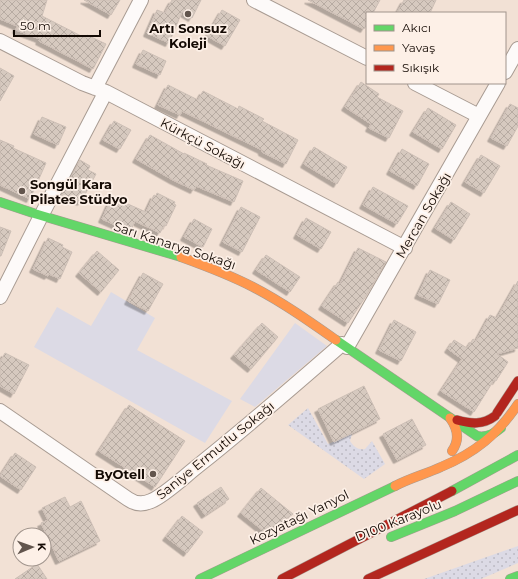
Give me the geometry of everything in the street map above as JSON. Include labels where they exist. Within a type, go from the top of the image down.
[{"type":"main road","name":"Sarı Kanarya Sokağı","points":[[0,202],[41,216],[164,252],[229,275],[275,298],[450,418],[469,439]]},
{"type":"main road","points":[[409,479],[418,470],[445,455],[487,425],[508,398],[518,381]]},
{"type":"main road","points":[[409,479],[470,454],[483,445],[501,428],[518,404]]},
{"type":"main road","points":[[450,418],[472,424],[478,424],[488,421],[495,416]]},
{"type":"main road","points":[[445,455],[456,446],[456,427],[450,418]]},
{"type":"main road","points":[[469,439],[488,436],[501,428]]},
{"type":"main road","points":[[282,579],[443,496],[518,454]]},
{"type":"main road","name":"Kozyatağı Yanyol","points":[[200,579],[409,479]]},
{"type":"main road","name":"D100 Karayolu","points":[[382,541],[455,511],[518,481]]},
{"type":"main road","points":[[368,579],[404,564],[518,510]]},
{"type":"main road","points":[[385,579],[404,564],[456,549]]},
{"type":"main road","name":"D100 Karayolu","points":[[287,579],[353,552]]},
{"type":"main road","points":[[510,579],[518,576]]},
{"type":"street","points":[[0,297],[41,216],[99,94],[141,0]]},
{"type":"street","points":[[254,0],[366,57]]},
{"type":"street","name":"Kürkçü Sokağı","points":[[0,42],[82,83],[99,94],[106,92],[404,248]]},
{"type":"street","points":[[506,70],[518,49]]},
{"type":"street","points":[[417,84],[479,116]]},
{"type":"street","name":"Mercan Sokağı","points":[[344,346],[404,248],[497,84]]},
{"type":"street","name":"Saniye Ermutlu Sokağı","points":[[0,411],[128,499],[133,502],[143,504],[159,496],[199,465],[344,346]]},
{"type":"shaded area","points":[[111,292],[155,318],[137,350],[232,401],[205,443],[34,347],[57,307],[91,326]]},
{"type":"shaded area","points":[[295,323],[327,346],[255,407],[240,399]]},
{"type":"shaded area","points":[[308,408],[328,444],[352,434],[350,441],[358,448],[365,449],[372,441],[385,464],[364,479],[288,425]]},
{"type":"shaded area","points":[[518,546],[518,563],[481,579],[424,579]]},
{"type":"building","points":[[0,0],[47,0],[42,16],[85,38],[87,35],[106,44],[93,69],[39,41],[40,39],[16,30],[17,26],[0,19]]},
{"type":"building","points":[[84,0],[120,0],[111,15]]},
{"type":"building","points":[[172,0],[201,0],[192,18],[182,12],[169,43],[147,33],[157,10],[165,13]]},
{"type":"building","points":[[308,0],[380,0],[374,12],[366,12],[366,26],[364,29]]},
{"type":"building","points":[[404,0],[436,0],[430,12],[398,12]]},
{"type":"building","points":[[222,10],[240,20],[225,46],[207,36]]},
{"type":"building","points":[[143,50],[166,61],[160,75],[136,64]]},
{"type":"building","points":[[0,68],[14,76],[0,101]]},
{"type":"building","points":[[361,82],[379,94],[377,97],[403,111],[389,138],[369,128],[371,124],[345,107]]},
{"type":"building","points":[[168,85],[198,100],[203,91],[238,109],[239,106],[264,119],[262,121],[298,140],[286,164],[262,152],[262,150],[182,111],[180,115],[158,105]]},
{"type":"building","points":[[510,104],[518,108],[518,126],[507,146],[491,138]]},
{"type":"building","points":[[428,108],[456,125],[442,149],[413,132]]},
{"type":"building","points":[[42,117],[66,127],[58,145],[34,134]]},
{"type":"building","points":[[114,121],[131,130],[120,149],[103,140]]},
{"type":"building","points":[[150,135],[184,154],[207,164],[206,165],[243,181],[234,202],[196,186],[194,190],[136,159]]},
{"type":"building","points":[[0,140],[14,146],[13,148],[46,163],[30,199],[0,185]]},
{"type":"building","points":[[314,147],[347,167],[337,184],[304,164]]},
{"type":"building","points":[[402,149],[429,164],[417,186],[390,171]]},
{"type":"building","points":[[481,155],[500,166],[484,193],[465,182]]},
{"type":"building","points":[[80,160],[90,166],[88,170],[96,174],[81,202],[73,198],[72,201],[61,195]]},
{"type":"building","points":[[373,187],[408,206],[397,224],[363,205]]},
{"type":"building","points":[[157,193],[175,202],[174,204],[176,205],[166,226],[164,225],[160,233],[135,221],[131,230],[102,219],[112,197],[146,212],[154,195],[156,196]]},
{"type":"building","points":[[451,202],[470,214],[454,240],[435,228]]},
{"type":"building","points":[[241,207],[260,217],[242,252],[223,242]]},
{"type":"building","points":[[306,218],[331,232],[321,249],[297,235]]},
{"type":"building","points":[[194,219],[212,229],[203,247],[184,237]]},
{"type":"building","points":[[0,227],[11,231],[1,256],[0,256]]},
{"type":"building","points":[[48,238],[63,245],[62,247],[72,252],[60,279],[49,274],[48,276],[33,269]]},
{"type":"building","points":[[358,248],[386,262],[348,323],[322,306],[338,282],[340,284]]},
{"type":"building","points":[[97,251],[119,270],[101,292],[79,273]]},
{"type":"building","points":[[266,255],[300,277],[290,292],[256,270]]},
{"type":"building","points":[[430,270],[450,280],[438,304],[418,295]]},
{"type":"building","points":[[143,273],[163,284],[148,311],[128,301]]},
{"type":"building","points":[[518,281],[518,348],[497,354],[508,362],[496,381],[494,380],[474,412],[441,391],[462,359],[448,349],[454,340],[467,348],[473,339],[476,341],[490,315],[497,318]]},
{"type":"building","points":[[394,320],[416,332],[401,361],[379,350]]},
{"type":"building","points":[[262,323],[278,337],[251,369],[234,355]]},
{"type":"building","points":[[5,353],[29,365],[14,394],[0,386],[0,362]]},
{"type":"building","points":[[364,386],[380,419],[334,442],[318,409]]},
{"type":"building","points":[[129,405],[185,441],[155,487],[99,451]]},
{"type":"building","points":[[412,419],[426,445],[397,460],[383,434]]},
{"type":"building","points":[[15,453],[36,467],[21,490],[0,476]]},
{"type":"building","points":[[221,487],[229,499],[205,515],[197,503]]},
{"type":"building","points":[[261,488],[293,514],[266,533],[241,513]]},
{"type":"building","points":[[65,497],[70,507],[81,501],[100,541],[59,561],[52,546],[52,527],[43,527],[41,523],[48,520],[42,508]]},
{"type":"building","points":[[182,516],[203,532],[187,553],[166,537]]},
{"type":"building","points":[[33,567],[39,567],[47,579],[15,579]]},
{"type":"traffic: fast","points":[[0,202],[181,257]]},
{"type":"traffic: fast","points":[[336,340],[477,436],[490,435],[501,428]]},
{"type":"traffic: fast","points":[[452,491],[518,455]]},
{"type":"traffic: fast","points":[[391,537],[455,511],[518,481]]},
{"type":"traffic: fast","points":[[200,579],[395,486]]},
{"type":"traffic: fast","points":[[510,579],[518,576]]},
{"type":"traffic: slow","points":[[181,257],[218,271],[253,287],[285,305],[336,340]]},
{"type":"traffic: slow","points":[[395,486],[453,462],[475,449],[485,442],[502,425],[518,404]]},
{"type":"traffic: slow","points":[[450,418],[455,426],[457,434],[455,447],[452,451]]},
{"type":"traffic: jam","points":[[497,413],[518,381]]},
{"type":"traffic: jam","points":[[457,420],[477,423],[486,421],[495,416]]},
{"type":"traffic: jam","points":[[282,579],[452,491]]},
{"type":"traffic: jam","points":[[368,579],[518,510]]},
{"type":"place","name":"Artı Sonsuz Koleji","points":[[188,14]]},
{"type":"place","name":"Songül Kara Pilates Stüdyo","points":[[22,191]]},
{"type":"place","name":"ByOtell","points":[[153,474]]}]
